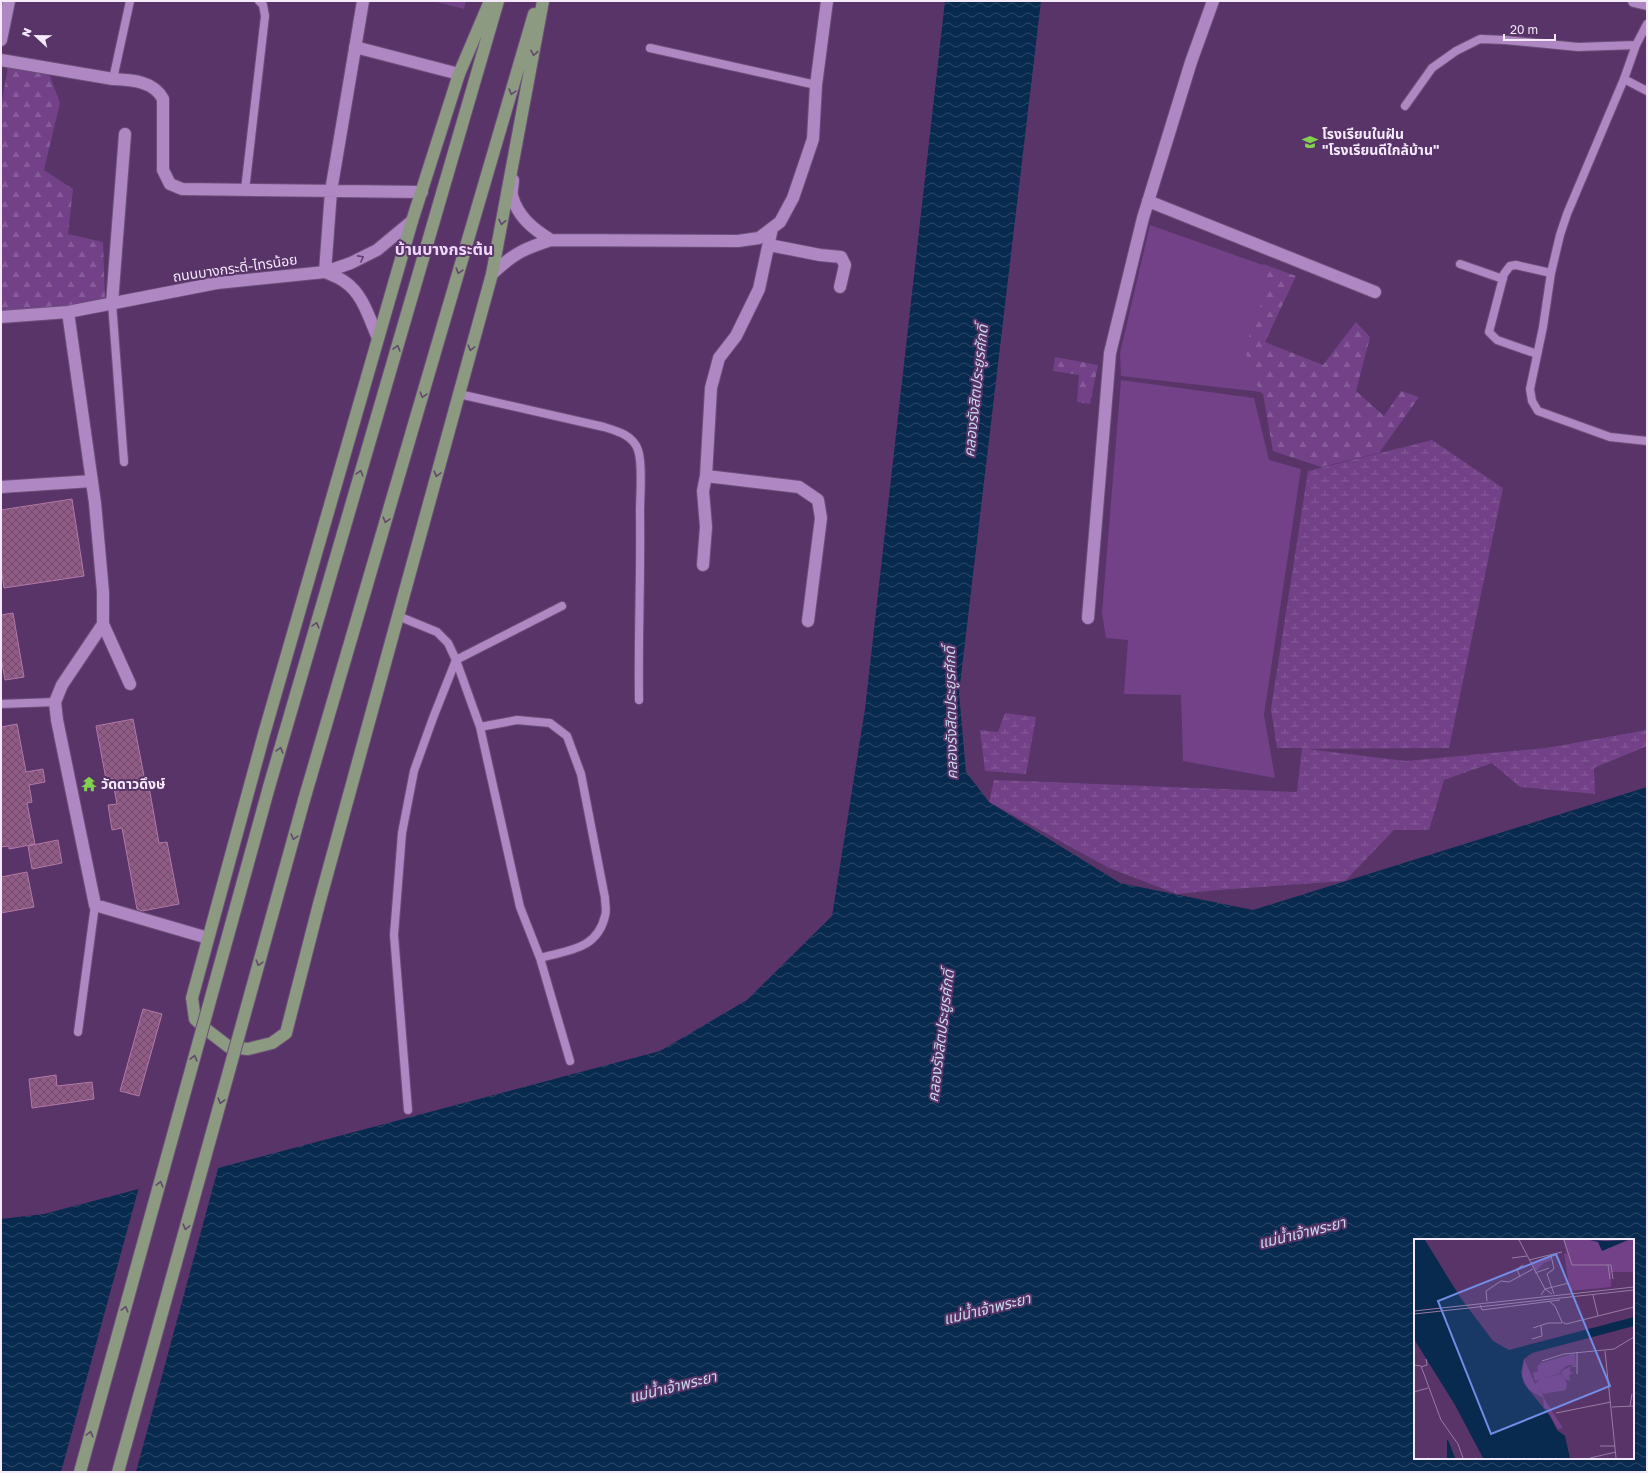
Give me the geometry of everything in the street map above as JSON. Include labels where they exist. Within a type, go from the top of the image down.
[{"type":"main road","points":[[490,1],[459,74],[412,221],[266,726],[192,998],[195,1019],[206,1030],[229,1047],[248,1049],[272,1043],[286,1033],[319,904],[492,274],[514,164],[543,1]]},
{"type":"main road","points":[[80,1472],[269,787],[498,1]]},
{"type":"main road","points":[[118,1472],[304,800],[538,1]]},
{"type":"street","points":[[1,40],[3,22],[9,1]]},
{"type":"street","points":[[363,1],[332,191],[325,272],[344,281],[356,291],[364,304],[378,338]]},
{"type":"street","points":[[492,274],[510,258],[526,248],[551,240],[738,241],[759,238],[780,222],[793,198],[813,139],[816,85],[828,1]]},
{"type":"street","points":[[1088,618],[1110,353],[1148,201],[1191,62],[1214,1]]},
{"type":"street","points":[[1634,1],[1647,4]]},
{"type":"street","points":[[355,47],[459,74]]},
{"type":"street","points":[[1,60],[113,79],[129,80],[148,85],[159,91],[163,99],[163,170],[170,184],[182,189],[422,192]]},
{"type":"street","points":[[112,303],[125,134]]},
{"type":"street","points":[[514,164],[512,195],[521,215],[534,230],[551,240]]},
{"type":"street","points":[[1148,201],[1376,292]]},
{"type":"street","name":"ถนนบางกระดี่-ไทรน้อย","points":[[1,317],[68,312],[217,283],[325,272],[351,264],[377,250],[412,221]]},
{"type":"street","points":[[703,565],[706,527],[704,491],[711,388],[719,358],[736,336],[759,289],[772,228]]},
{"type":"street","points":[[769,245],[841,258],[845,265],[840,287]]},
{"type":"street","points":[[68,312],[92,481],[103,592],[103,624],[130,684]]},
{"type":"street","points":[[706,476],[799,487],[818,500],[821,518],[808,621]]},
{"type":"street","points":[[1,487],[92,481]]},
{"type":"street","points":[[103,624],[62,685],[54,702],[94,905],[208,938]]},
{"type":"lane","points":[[113,79],[130,1]]},
{"type":"lane","points":[[245,190],[265,16],[263,5],[259,1]]},
{"type":"lane","points":[[1647,24],[1636,45],[1624,79],[1567,214],[1560,235],[1551,273],[1543,327],[1530,389],[1532,401],[1538,411],[1610,437],[1647,441]]},
{"type":"lane","points":[[1405,106],[1432,68],[1456,51],[1480,39],[1578,47],[1636,45]]},
{"type":"lane","points":[[650,48],[816,85]]},
{"type":"lane","points":[[1624,79],[1647,91]]},
{"type":"lane","points":[[1460,264],[1503,278]]},
{"type":"lane","points":[[1537,354],[1497,340],[1489,332],[1504,274],[1510,266],[1516,265],[1551,273]]},
{"type":"lane","points":[[112,303],[124,462]]},
{"type":"lane","points":[[459,394],[604,427],[624,434],[633,442],[638,450],[640,467],[641,568],[638,646],[639,700]]},
{"type":"lane","points":[[408,1110],[394,935],[402,832],[416,763],[456,660],[562,606]]},
{"type":"lane","points":[[398,616],[437,632],[448,643],[456,660],[480,727],[518,900],[540,958],[570,1061]]},
{"type":"lane","points":[[1,704],[54,702]]},
{"type":"lane","points":[[480,727],[517,720],[550,724],[567,736],[581,774],[605,898],[606,916],[598,935],[585,946],[540,958]]},
{"type":"lane","points":[[78,1032],[94,905]]},
{"type":"green space","points":[[433,1],[466,1],[464,9]]},
{"type":"green space","points":[[8,67],[48,71],[60,103],[44,170],[73,189],[68,234],[103,242],[105,300],[64,311],[1,313],[1,106]]},
{"type":"green space","points":[[1150,225],[1277,270],[1246,356],[1267,375],[1261,392],[1121,376],[1120,353]]},
{"type":"green space","points":[[1263,264],[1296,276],[1265,342],[1323,365],[1356,322],[1370,337],[1356,391],[1384,416],[1401,391],[1419,397],[1379,453],[1321,467],[1273,451],[1263,394],[1259,391],[1245,351],[1253,323],[1269,285]]},
{"type":"green space","points":[[1055,357],[1098,365],[1090,404],[1077,402],[1079,375],[1053,371]]},
{"type":"green space","points":[[1121,380],[1254,398],[1269,460],[1301,469],[1264,715],[1275,778],[1183,761],[1181,695],[1124,694],[1128,640],[1106,638],[1102,613]]},
{"type":"green space","points":[[1432,440],[1503,488],[1449,748],[1307,749],[1406,761],[1546,748],[1647,730],[1647,746],[1594,768],[1595,794],[1520,787],[1492,763],[1444,780],[1429,830],[1394,830],[1345,881],[1177,894],[1109,868],[989,802],[994,780],[1297,792],[1302,748],[1277,748],[1271,709],[1308,471]]},
{"type":"green space","points":[[1005,713],[1036,717],[1026,774],[985,771],[980,730],[998,732]]},
{"type":"water","points":[[945,1],[1041,1],[959,693],[966,772],[989,802],[1120,883],[1253,910],[1647,787],[1647,1472],[1,1472],[1,1219],[44,1214],[660,1051],[747,1000],[832,916],[865,709]]},
{"type":"pier","points":[[219,1165],[136,1472],[61,1472],[139,1187]]},
{"type":"building","points":[[72,499],[84,576],[4,588],[1,566],[1,510]]},
{"type":"building","points":[[13,613],[24,677],[5,680],[1,658],[1,615]]},
{"type":"building","points":[[133,719],[145,781],[148,781],[159,843],[167,842],[179,904],[142,911],[137,909],[122,828],[112,830],[108,805],[117,804],[112,778],[106,779],[96,726]]},
{"type":"building","points":[[17,724],[26,772],[43,769],[45,782],[29,785],[32,802],[27,803],[35,844],[9,849],[9,846],[1,847],[1,727]]},
{"type":"building","points":[[58,840],[62,863],[32,869],[28,846]]},
{"type":"building","points":[[27,872],[34,907],[1,913],[1,877]]},
{"type":"building","points":[[143,1009],[162,1014],[139,1096],[120,1091]]},
{"type":"building","points":[[56,1075],[57,1086],[92,1082],[94,1099],[32,1108],[29,1079]]},
{"type":"place","name":"โรงเรียนในฝัน \"โรงเรียนดีใกล้บ้าน\"","points":[[1310,142]]},
{"type":"place","name":"วัดดาวดึงษ์","points":[[89,784]]},
{"type":"district","name":"บ้านบางกระต้น","points":[[444,249]]},
{"type":"water label","name":"คลองรังสิตประยูรศักดิ์","points":[[976,391]]},
{"type":"water label","name":"คลองรังสิตประยูรศักดิ์","points":[[951,713]]},
{"type":"water label","name":"คลองรังสิตประยูรศักดิ์","points":[[941,1036]]},
{"type":"water label","name":"แม่น้ำเจ้าพระยา","points":[[1302,1233]]},
{"type":"water label","name":"แม่น้ำเจ้าพระยา","points":[[987,1309]]},
{"type":"water label","name":"แม่น้ำเจ้าพระยา","points":[[673,1387]]}]
